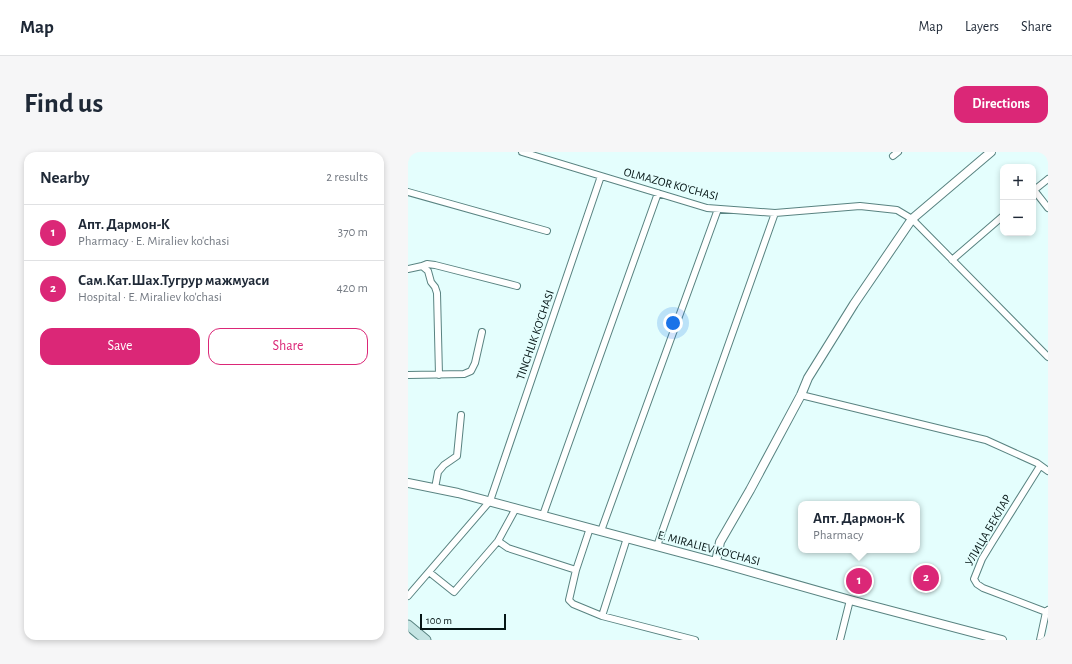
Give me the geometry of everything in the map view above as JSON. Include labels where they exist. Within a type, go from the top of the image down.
[{"type":"main road","points":[[408,625],[426,640]]},
{"type":"street","name":"OLMAZOR KO'CHASI","points":[[522,152],[707,208],[775,214],[860,206],[897,210],[912,218]]},
{"type":"street","points":[[893,156],[898,152]]},
{"type":"street","points":[[716,562],[720,542],[801,395],[808,378],[854,304],[912,218],[991,152]]},
{"type":"street","name":"TINCHLIK KO’CHASI","points":[[490,501],[601,176]]},
{"type":"street","points":[[1036,189],[1048,179]]},
{"type":"street","points":[[408,192],[547,231]]},
{"type":"street","points":[[542,515],[658,193]]},
{"type":"street","points":[[1036,193],[1048,208]]},
{"type":"street","points":[[601,531],[718,209]]},
{"type":"street","points":[[657,546],[775,214]]},
{"type":"street","points":[[912,218],[1048,357]]},
{"type":"street","points":[[952,260],[1000,219]]},
{"type":"street","points":[[408,269],[427,264],[435,265],[517,286]]},
{"type":"street","points":[[422,266],[428,271],[431,282],[437,293],[439,375]]},
{"type":"street","points":[[408,375],[464,374],[471,371],[475,363],[482,332]]},
{"type":"street","points":[[801,395],[986,440],[1048,471]]},
{"type":"street","points":[[435,488],[438,472],[444,465],[456,456],[461,414]]},
{"type":"street","name":"УЛИЦА БЕКЛАР","points":[[1040,466],[989,547],[982,559],[974,579],[977,584],[983,588],[1047,611]]},
{"type":"street","name":"E. MIRALIEV KO'CHASI","points":[[408,483],[490,501],[850,600],[1002,640]]},
{"type":"street","points":[[408,596],[490,501]]},
{"type":"street","points":[[429,572],[454,592],[498,541],[516,508]]},
{"type":"street","points":[[590,528],[576,570],[569,600],[573,604],[602,616],[695,640]]},
{"type":"street","points":[[602,616],[627,538]]},
{"type":"street","points":[[498,541],[508,548],[576,570]]},
{"type":"street","points":[[840,640],[850,600]]},
{"type":"street","points":[[1040,640],[1047,611]]},
{"type":"place","name":"Сам.Кат.Шах.Тугрур мажмуаси","points":[[926,578]]},
{"type":"place","name":"Апт. Дармон-К","points":[[859,581]]}]
